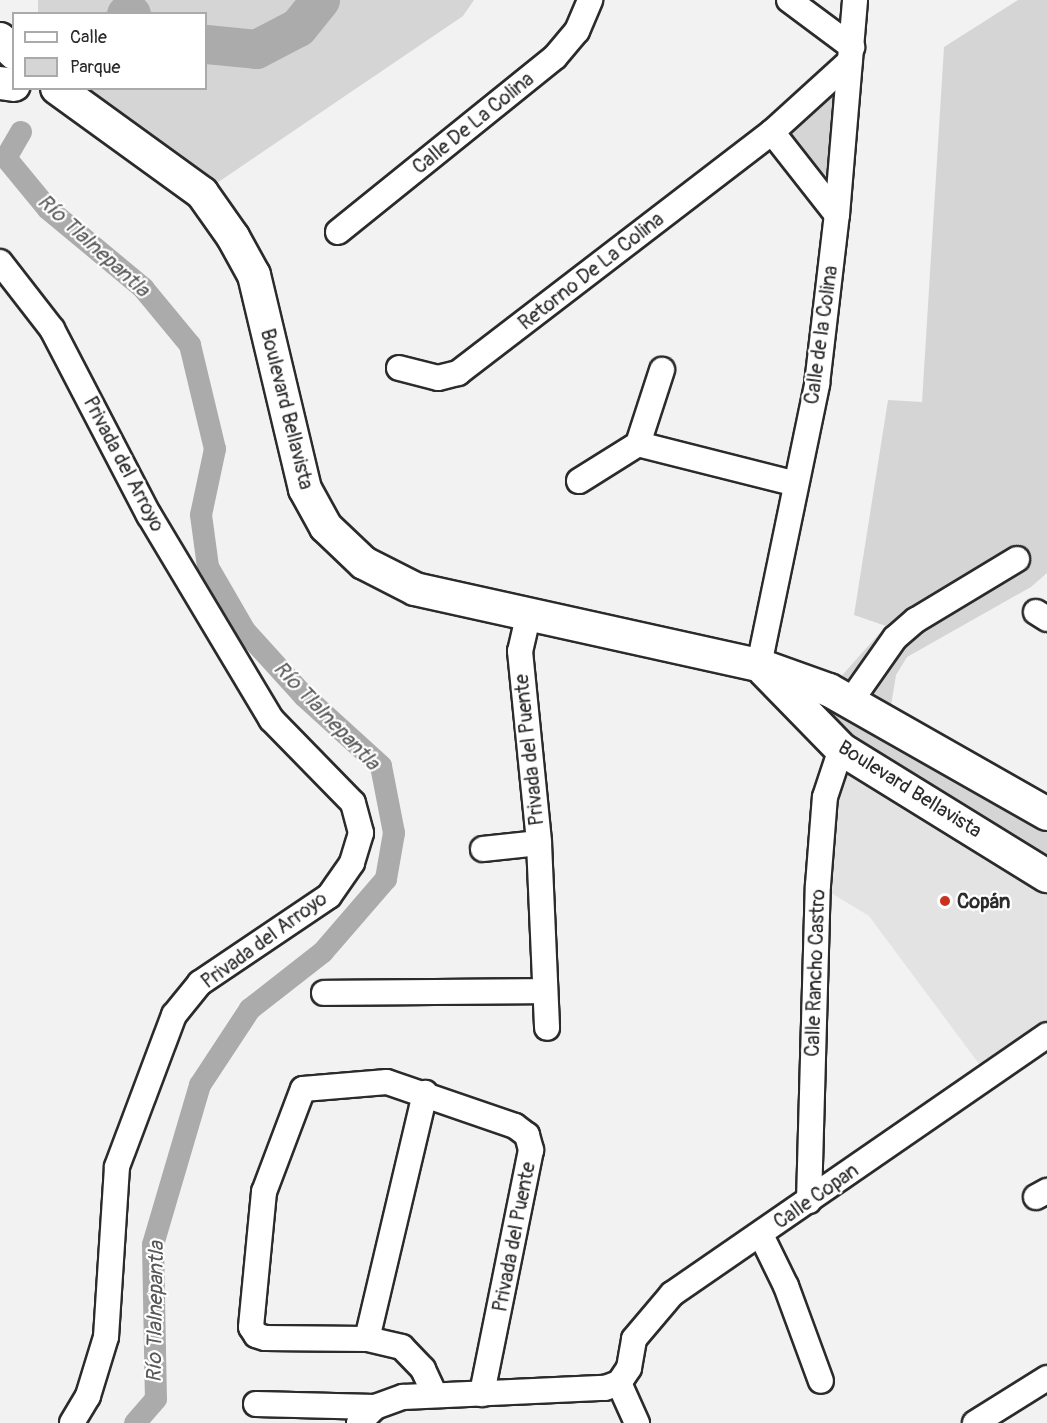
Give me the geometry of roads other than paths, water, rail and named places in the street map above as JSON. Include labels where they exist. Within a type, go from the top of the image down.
[{"type":"main road","name":"Boulevard Bellavista","points":[[51,90],[202,193],[233,237],[254,275],[305,489],[326,527],[364,563],[415,589],[528,617],[759,665],[850,702],[1047,814]]},
{"type":"main road","name":"Boulevard Bellavista","points":[[759,665],[841,749],[1047,876]]},
{"type":"street","name":"Calle De La Colina","points":[[338,232],[555,57],[578,31],[590,0]]},
{"type":"street","points":[[789,0],[851,54]]},
{"type":"street","name":"Calle de la Colina","points":[[759,665],[817,384],[837,215],[855,0]]},
{"type":"street","name":"Retorno De La Colina","points":[[399,368],[438,378],[458,373],[772,132],[851,54]]},
{"type":"street","points":[[772,132],[837,215]]},
{"type":"street","name":"Privada del Arroyo","points":[[0,262],[52,329],[149,515],[271,719],[354,803],[361,833],[352,863],[329,896],[201,984],[174,1015],[117,1167],[106,1337],[88,1396],[72,1423]]},
{"type":"street","points":[[579,481],[638,444],[662,370]]},
{"type":"street","points":[[638,444],[796,484]]},
{"type":"street","points":[[850,702],[895,638],[916,620],[1017,559]]},
{"type":"street","name":"Privada del Puente","points":[[528,617],[520,651],[539,843],[547,1028]]},
{"type":"street","name":"Calle Rancho Castro","points":[[809,1201],[818,885],[825,797],[841,749]]},
{"type":"street","points":[[483,849],[539,843]]},
{"type":"street","points":[[324,993],[544,991]]},
{"type":"street","name":"Calle Copan","points":[[619,1383],[629,1368],[634,1339],[648,1319],[672,1294],[761,1235],[1047,1035]]},
{"type":"street","name":"Privada del Puente","points":[[367,1339],[265,1338],[256,1335],[251,1327],[264,1192],[303,1089],[387,1083],[425,1093],[515,1126],[527,1135],[531,1150],[482,1394]]},
{"type":"street","points":[[425,1093],[367,1339],[402,1347],[423,1369],[435,1395]]},
{"type":"street","points":[[761,1235],[786,1286],[821,1380]]},
{"type":"street","points":[[975,1423],[1047,1378]]},
{"type":"street","points":[[256,1404],[367,1415],[403,1397],[605,1388],[619,1383],[637,1423]]},
{"type":"waterway","name":"Río Tlalnepantla","points":[[207,44],[256,49],[298,27],[320,0]]},
{"type":"waterway","name":"Río Tlalnepantla","points":[[21,132],[6,158],[48,209],[143,288],[190,345],[215,449],[201,515],[208,567],[245,631],[304,696],[381,766],[394,833],[386,879],[323,952],[250,1009],[200,1085],[153,1245],[156,1399],[135,1423]]},
{"type":"place","name":"Copán","points":[[945,901]]}]
